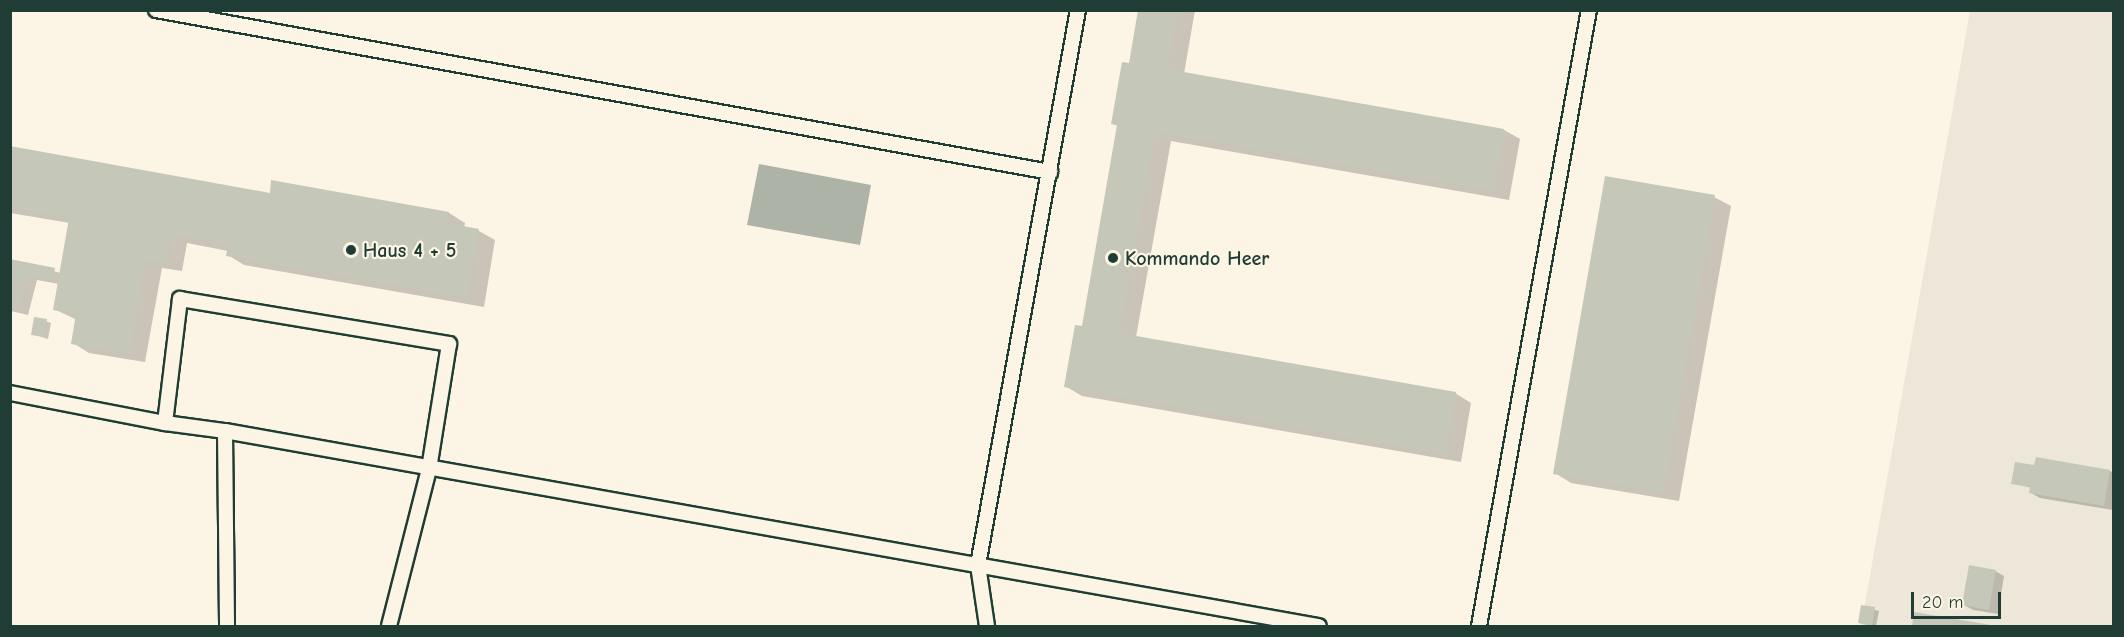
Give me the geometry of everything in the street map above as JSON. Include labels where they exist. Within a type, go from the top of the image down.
[{"type":"lane","points":[[987,627],[978,565],[1078,10]]},
{"type":"lane","points":[[1479,627],[1588,10]]},
{"type":"lane","points":[[154,11],[1050,171]]},
{"type":"lane","points":[[165,423],[180,299],[449,344],[429,469],[389,627]]},
{"type":"lane","points":[[10,393],[165,423],[225,431],[1319,627]]},
{"type":"lane","points":[[225,431],[227,627]]},
{"type":"shaded area","points":[[1970,11],[2113,11],[2113,626],[1861,626]]},
{"type":"shaded area","points":[[759,164],[871,185],[860,245],[747,225]]},
{"type":"building","name":"Kommando Heer","points":[[1138,10],[1178,10],[1167,69],[1504,129],[1493,191],[1155,132],[1119,333],[1456,392],[1445,454],[1064,387],[1075,325],[1082,326],[1117,125],[1111,124],[1122,62],[1129,63]]},
{"type":"building","name":"Haus 4 + 5","points":[[10,146],[270,193],[271,180],[449,212],[447,223],[479,229],[467,298],[226,256],[228,245],[171,235],[165,263],[145,260],[129,354],[71,344],[76,314],[53,310],[69,218],[10,208]]},
{"type":"building","points":[[1605,176],[1715,195],[1663,493],[1553,474]]},
{"type":"building","points":[[10,259],[55,268],[53,280],[27,276],[19,311],[10,309]]},
{"type":"building","points":[[34,317],[47,319],[44,337],[31,335]]},
{"type":"building","points":[[2036,457],[2110,470],[2104,506],[2029,493],[2030,487],[2011,484],[2015,462],[2034,465]]},
{"type":"building","points":[[1969,565],[1996,570],[1989,610],[1962,605]]},
{"type":"building","points":[[1861,605],[1875,607],[1872,626],[1858,623]]},
{"type":"building","points":[[1914,612],[1991,625],[1991,626],[1912,626]]},
{"type":"place","name":"Haus 4 + 5","points":[[351,250]]},
{"type":"place","name":"Kommando Heer","points":[[1113,258]]}]
